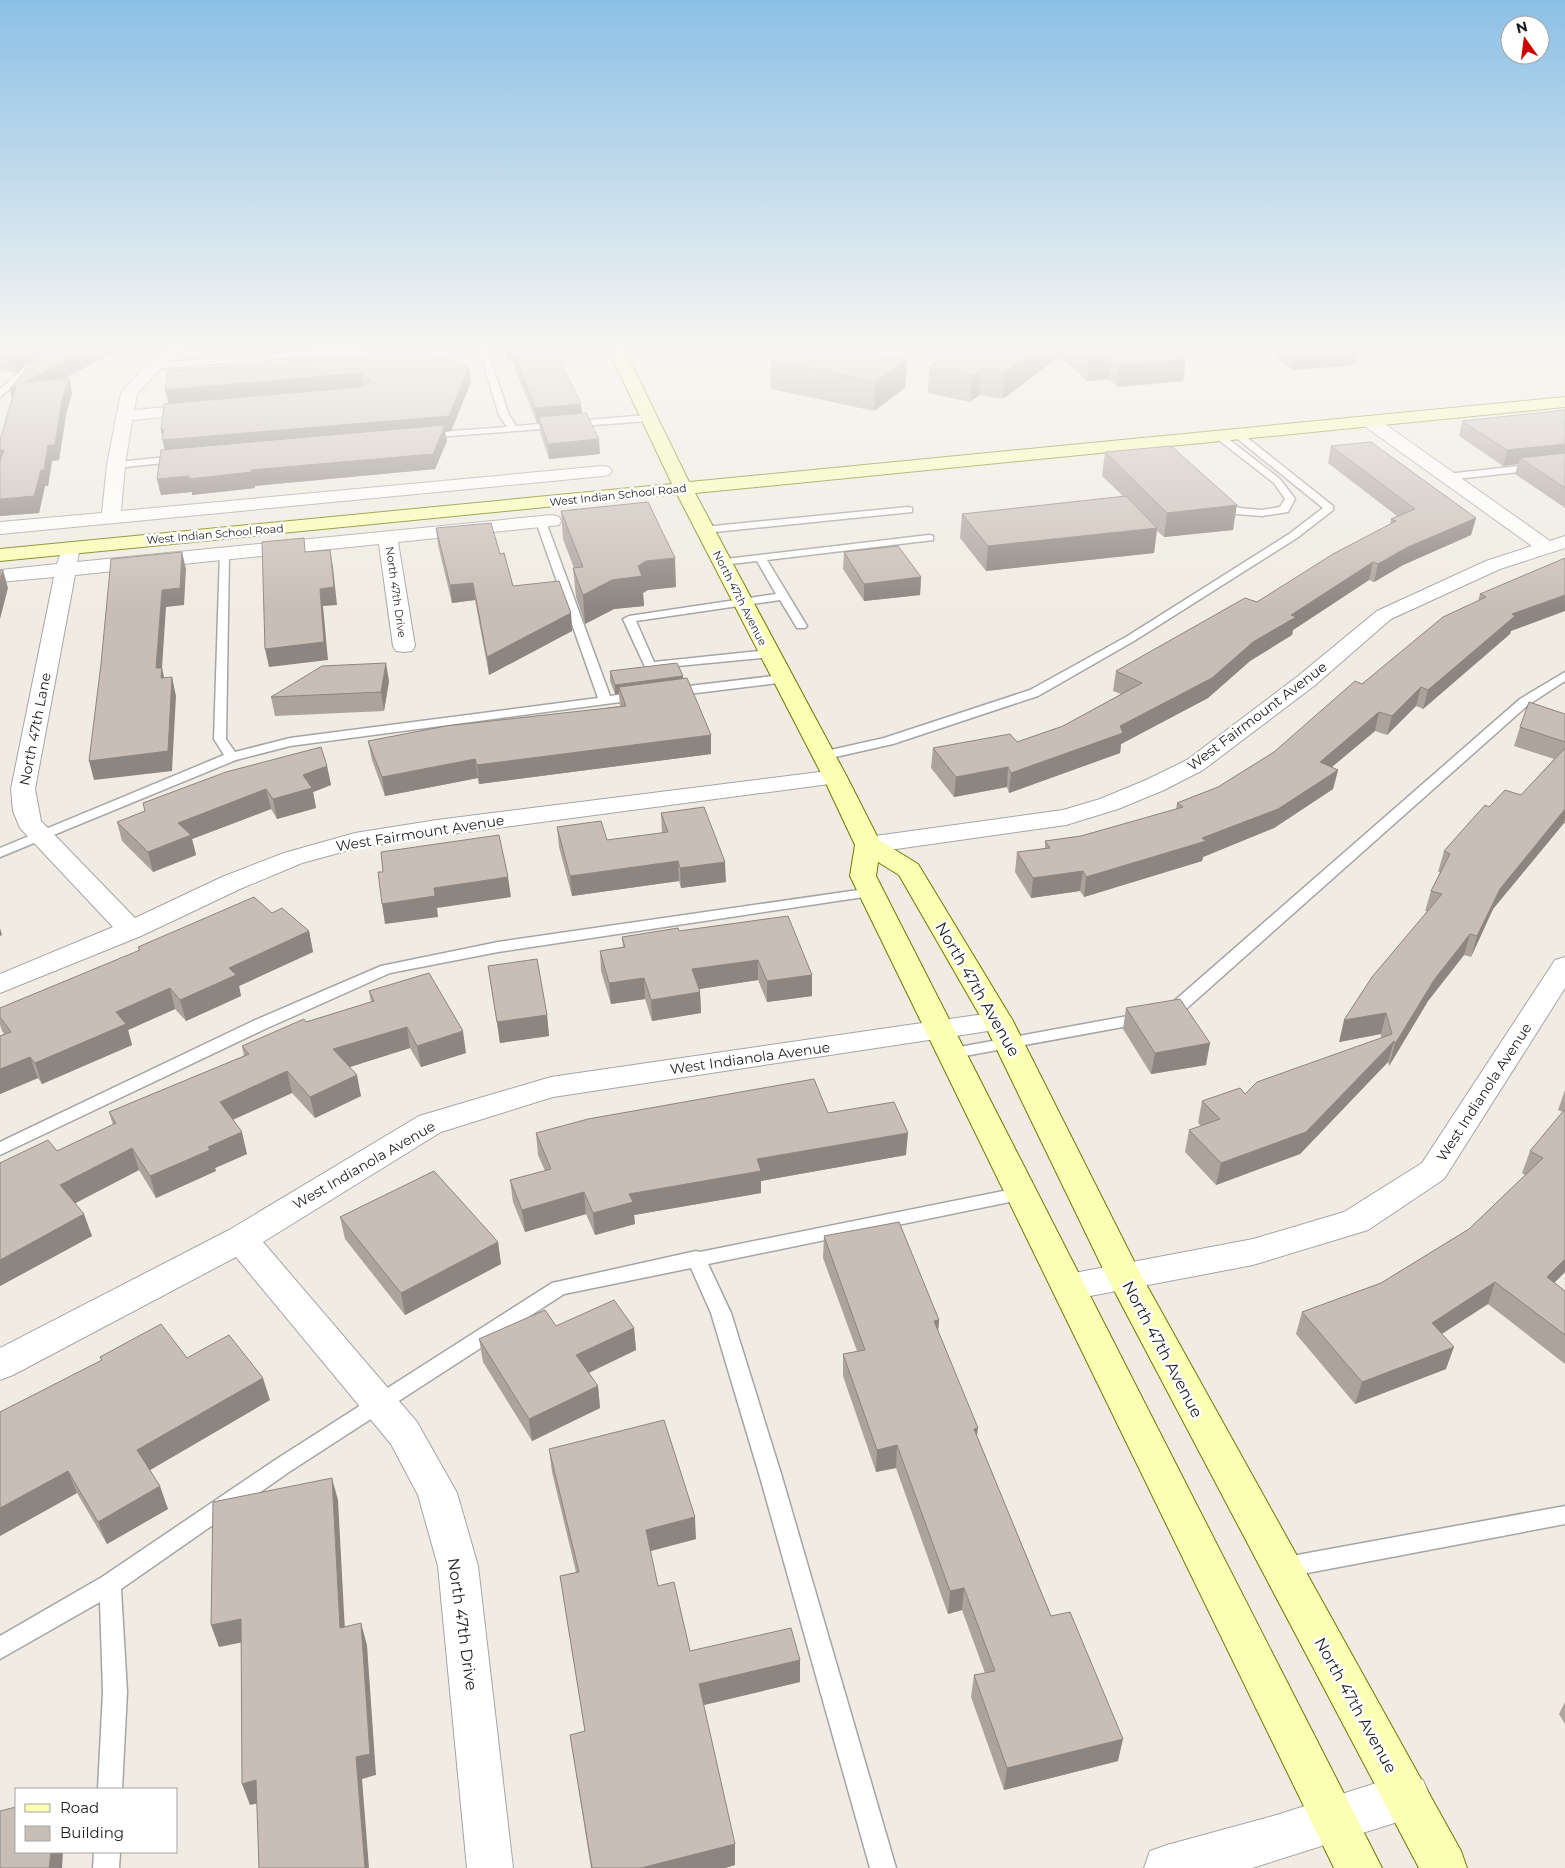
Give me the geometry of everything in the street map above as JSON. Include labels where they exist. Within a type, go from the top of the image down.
[{"type":"street","points":[[110,518],[121,436]]},
{"type":"street","name":"North 47th Avenue","points":[[657,436],[868,845],[909,870],[1004,1032],[1124,1276],[1280,1568],[1407,1796],[1444,1868]]},
{"type":"street","name":"West Indian School Road","points":[[0,576],[67,559],[684,489],[1216,436]]},
{"type":"street","points":[[1389,436],[1446,477],[1556,545]]},
{"type":"street","name":"West Indian School Road","points":[[0,528],[603,471]]},
{"type":"street","name":"West Indian School Road","points":[[0,555],[67,559],[224,554],[546,521]]},
{"type":"street","name":"North 47th Drive","points":[[388,537],[404,646]]},
{"type":"street","name":"West Fairmount Avenue","points":[[868,845],[950,836],[1066,817],[1109,804],[1155,785],[1195,765],[1306,681],[1384,616],[1493,565],[1556,545]]},
{"type":"street","name":"North 47th Lane","points":[[67,559],[23,789],[25,811],[29,823],[132,930]]},
{"type":"street","name":"West Fairmount Avenue","points":[[0,984],[132,930],[231,883],[292,858],[355,841],[828,767]]},
{"type":"street","points":[[868,845],[863,876],[948,1042],[1359,1868]]},
{"type":"street","name":"West Indianola Avenue","points":[[1069,1287],[1253,1252],[1356,1221],[1433,1171],[1565,966]]},
{"type":"street","name":"West Indianola Avenue","points":[[0,1364],[241,1239],[430,1124],[551,1087],[948,1042],[1004,1032]]},
{"type":"street","name":"North 47th Drive","points":[[241,1239],[382,1404],[404,1433],[437,1493],[458,1566],[490,1868]]},
{"type":"street","points":[[1167,1868],[1280,1836],[1407,1796]]},
{"type":"lane","points":[[414,437],[423,436]]},
{"type":"lane","points":[[1215,492],[1236,512],[1262,513],[1284,510],[1290,499],[1277,481],[1218,436]]},
{"type":"lane","points":[[828,767],[888,741],[1034,693],[1138,634],[1293,536],[1329,508],[1240,436]]},
{"type":"lane","points":[[1159,442],[1173,455]]},
{"type":"lane","points":[[116,464],[186,458]]},
{"type":"lane","points":[[1446,477],[1565,464]]},
{"type":"lane","points":[[704,530],[908,510]]},
{"type":"lane","points":[[546,521],[605,700]]},
{"type":"lane","points":[[721,562],[929,538]]},
{"type":"lane","points":[[224,554],[220,739],[231,757]]},
{"type":"lane","points":[[760,558],[801,626]]},
{"type":"lane","points":[[769,654],[650,666],[629,620],[783,596]]},
{"type":"lane","points":[[1004,1032],[1171,1013],[1524,702],[1565,676]]},
{"type":"lane","points":[[0,853],[231,757],[290,742],[605,700],[782,679]]},
{"type":"lane","points":[[0,1149],[259,1025],[386,969],[498,947],[872,892]]},
{"type":"lane","points":[[0,1648],[110,1584],[282,1466],[382,1404],[559,1288],[696,1258],[1023,1193]]},
{"type":"lane","points":[[696,1258],[721,1313],[771,1477],[883,1868]]},
{"type":"lane","points":[[1280,1568],[1565,1515]]},
{"type":"lane","points":[[110,1584],[115,1692],[110,1788]]},
{"type":"lane","points":[[106,1868],[107,1853]]},
{"type":"building","points":[[1,436],[56,436],[55,445],[48,445],[44,470],[41,470],[34,496],[0,499],[0,462],[4,450],[0,450]]},
{"type":"building","points":[[163,436],[208,436],[162,440]]},
{"type":"building","points":[[318,436],[440,436],[433,454],[251,470],[252,472],[189,479],[189,476],[157,479],[161,450]]},
{"type":"building","points":[[545,436],[598,436],[599,439],[548,444]]},
{"type":"building","points":[[1486,436],[1565,436],[1565,444],[1507,450]]},
{"type":"building","points":[[1371,442],[1476,518],[1408,547],[1378,564],[1373,562],[1291,615],[1296,617],[1253,642],[1212,678],[1120,726],[1123,733],[1011,773],[1008,767],[956,777],[933,748],[1010,734],[1017,742],[1063,726],[1142,683],[1116,671],[1245,598],[1257,602],[1333,554],[1396,521],[1391,519],[1415,509],[1331,446]]},
{"type":"building","points":[[1171,446],[1237,505],[1167,513],[1105,452]]},
{"type":"building","points":[[1565,453],[1565,488],[1520,458]]},
{"type":"building","points":[[1126,496],[1157,528],[988,546],[962,514]]},
{"type":"building","points":[[648,502],[675,558],[646,561],[638,566],[642,576],[612,580],[583,595],[573,568],[583,567],[561,511]]},
{"type":"building","points":[[491,523],[500,554],[504,553],[513,586],[559,581],[571,613],[487,657],[473,583],[450,585],[436,528]]},
{"type":"building","points":[[304,538],[305,552],[330,550],[334,587],[320,589],[324,642],[265,649],[262,542]]},
{"type":"building","points":[[898,546],[921,577],[864,584],[844,552]]},
{"type":"building","points":[[182,552],[180,588],[162,590],[156,668],[162,668],[161,678],[172,677],[168,751],[89,761],[111,559]]},
{"type":"building","points":[[1565,558],[1565,595],[1512,614],[1515,616],[1428,690],[1421,687],[1392,716],[1379,712],[1320,762],[1338,770],[1278,809],[1202,838],[1206,841],[1086,877],[1083,871],[1033,878],[1017,852],[1050,848],[1045,841],[1081,836],[1183,807],[1177,803],[1218,787],[1274,752],[1355,681],[1362,684],[1443,617],[1486,597],[1480,594]]},
{"type":"building","points":[[386,663],[381,692],[271,697],[322,666]]},
{"type":"building","points":[[677,663],[683,676],[615,685],[610,671]]},
{"type":"building","points":[[687,678],[711,735],[477,765],[475,759],[382,777],[368,741],[446,726],[626,706],[619,687]]},
{"type":"building","points":[[1529,702],[1565,714],[1565,742],[1520,727]]},
{"type":"building","points":[[321,747],[327,766],[303,775],[312,788],[273,799],[266,789],[178,823],[191,835],[148,852],[117,822],[145,811],[143,803],[226,772]]},
{"type":"building","points":[[1565,748],[1565,809],[1500,889],[1477,936],[1470,934],[1434,980],[1395,1044],[1394,1041],[1306,1132],[1221,1163],[1189,1130],[1220,1119],[1202,1101],[1240,1088],[1245,1094],[1257,1082],[1392,1034],[1386,1013],[1344,1020],[1372,977],[1442,894],[1431,891],[1450,854],[1444,851],[1485,805],[1489,807],[1505,790],[1521,795]]},
{"type":"building","points":[[704,807],[725,862],[680,868],[678,861],[570,876],[557,827],[601,821],[607,840],[668,832],[661,813]]},
{"type":"building","points":[[499,835],[508,877],[434,888],[435,896],[382,904],[378,872],[383,872],[381,852]]},
{"type":"building","points":[[254,897],[272,913],[282,908],[309,931],[229,968],[236,975],[180,1000],[170,988],[116,1012],[126,1024],[35,1063],[30,1057],[0,1069],[0,1036],[11,1032],[0,1017],[0,1008],[140,950],[138,947]]},
{"type":"building","points":[[788,916],[812,975],[767,981],[758,960],[692,969],[700,992],[651,1000],[644,978],[609,983],[600,951],[625,947],[622,937],[678,928],[679,931]]},
{"type":"building","points":[[537,959],[547,1015],[497,1022],[488,966]]},
{"type":"building","points":[[429,973],[463,1031],[417,1046],[407,1027],[333,1049],[357,1075],[310,1097],[287,1071],[220,1102],[242,1132],[208,1147],[210,1150],[150,1176],[132,1148],[60,1185],[84,1214],[0,1260],[0,1163],[48,1140],[57,1151],[116,1123],[109,1112],[249,1054],[242,1046],[304,1019],[306,1022],[374,1001],[369,991]]},
{"type":"building","points":[[1180,999],[1210,1043],[1155,1053],[1126,1008]]},
{"type":"building","points":[[814,1079],[828,1113],[894,1102],[908,1133],[757,1159],[761,1171],[629,1194],[633,1202],[593,1213],[584,1192],[522,1210],[510,1180],[551,1169],[536,1133],[588,1119]]},
{"type":"building","points":[[1565,1109],[1565,1259],[1547,1277],[1565,1291],[1565,1335],[1495,1282],[1432,1323],[1454,1347],[1362,1382],[1302,1312],[1381,1283],[1469,1229],[1543,1158],[1530,1151]]},
{"type":"building","points":[[434,1171],[498,1242],[401,1293],[340,1217]]},
{"type":"building","points":[[899,1222],[939,1320],[934,1321],[978,1428],[974,1429],[1051,1616],[1070,1612],[1123,1739],[1007,1768],[974,1675],[995,1671],[964,1588],[950,1591],[897,1445],[877,1450],[843,1354],[865,1350],[824,1236]]},
{"type":"building","points":[[614,1300],[634,1328],[576,1355],[598,1386],[529,1419],[479,1339],[545,1310],[556,1326]]},
{"type":"building","points":[[161,1324],[187,1358],[229,1335],[263,1378],[137,1450],[160,1486],[98,1522],[68,1471],[0,1508],[0,1412],[102,1360],[100,1357]]},
{"type":"building","points":[[664,1420],[695,1517],[646,1530],[658,1586],[674,1582],[690,1651],[791,1628],[800,1660],[699,1684],[735,1844],[641,1868],[592,1868],[570,1735],[585,1731],[560,1576],[579,1572],[549,1449]]},
{"type":"building","points":[[332,1478],[340,1628],[361,1623],[370,1754],[356,1757],[365,1868],[259,1868],[256,1780],[242,1784],[241,1619],[211,1625],[213,1502]]},
{"type":"building","points":[[15,1807],[15,1853],[51,1853],[49,1868],[0,1868],[0,1811]]}]
